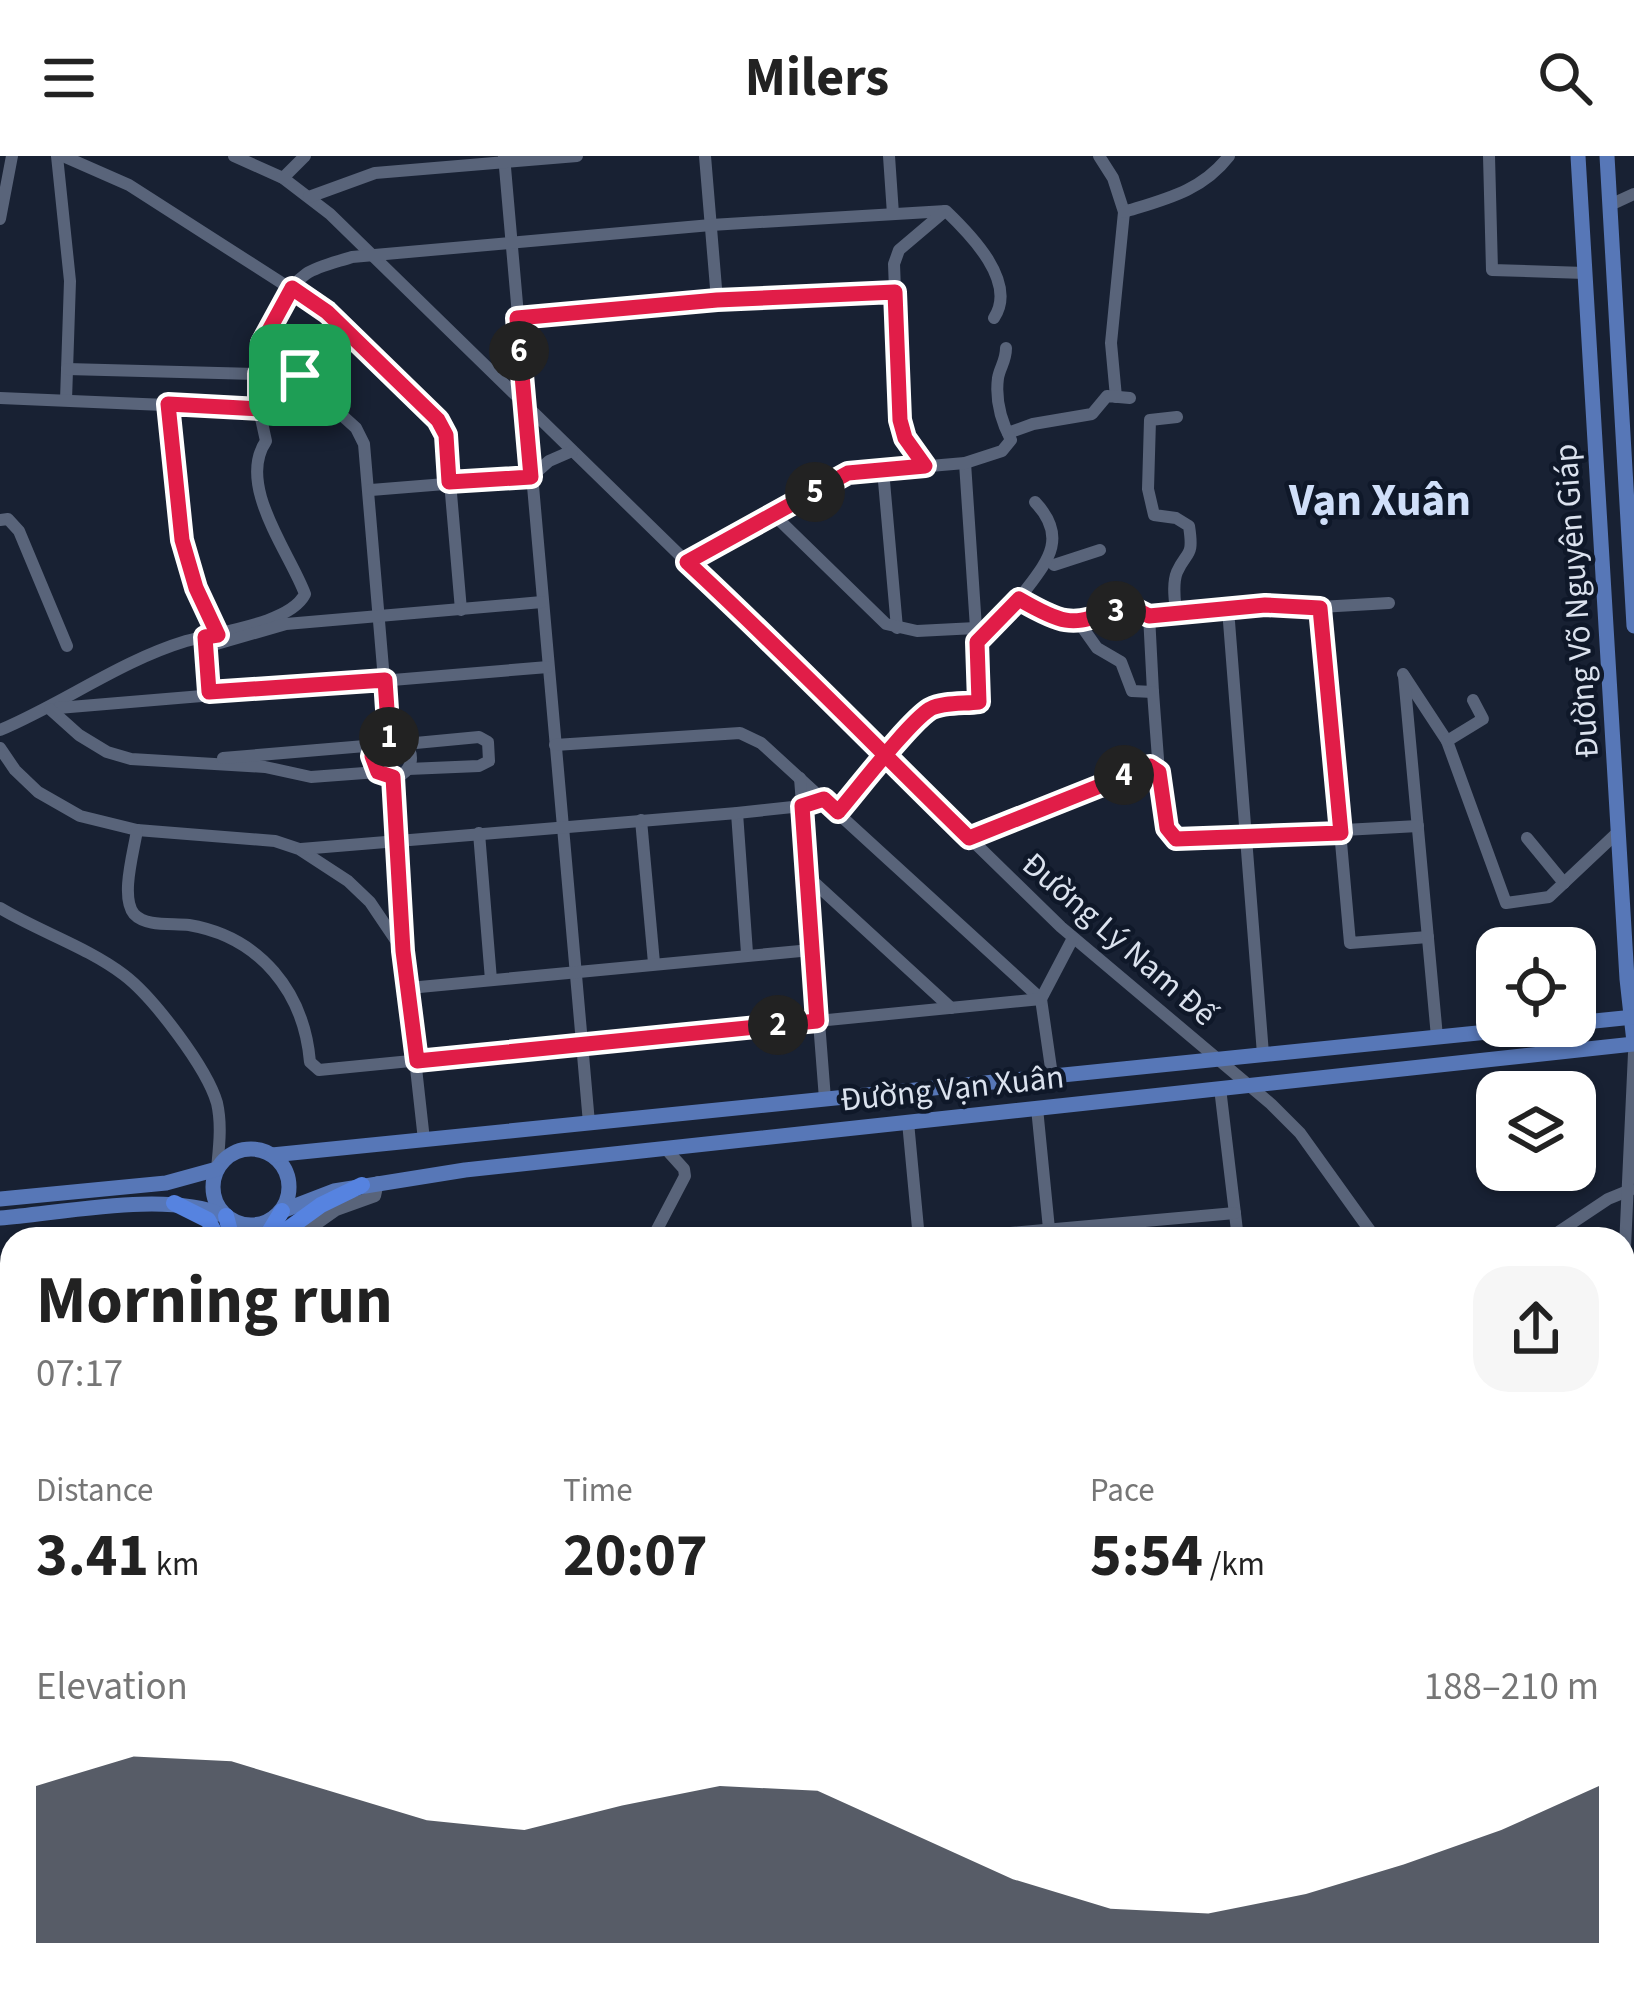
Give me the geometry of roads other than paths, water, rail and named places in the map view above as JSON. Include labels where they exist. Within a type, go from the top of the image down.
[{"type":"highway","points":[[291,1227],[321,1205],[370,1183]]},
{"type":"highway","points":[[174,1203],[208,1220],[212,1227]]},
{"type":"highway","points":[[272,1227],[282,1211]]},
{"type":"highway","points":[[226,1216],[229,1227]]},
{"type":"main road","name":"Đường Võ Nguyên Giáp","points":[[1578,156],[1626,798],[1618,832],[1634,1047]]},
{"type":"main road","name":"Đường Võ Nguyên Giáp","points":[[1607,156],[1634,626]]},
{"type":"main road","points":[[1596,1021],[1633,1018]]},
{"type":"main road","name":"Đường Vạn Xuân","points":[[272,1156],[1476,1033]]},
{"type":"main road","name":"Đường Vạn Xuân","points":[[282,1211],[370,1183],[1634,1047]]},
{"type":"main road","points":[[0,1218],[174,1203],[203,1207],[249,1226],[273,1219],[288,1200],[288,1175],[272,1156],[249,1148],[225,1158],[217,1168],[213,1194],[226,1216]]},
{"type":"main road","points":[[0,1199],[166,1184],[217,1168]]},
{"type":"street","points":[[0,219],[12,156]]},
{"type":"street","points":[[66,400],[70,280],[60,156],[129,185],[327,312],[438,420],[446,435],[461,610]]},
{"type":"street","name":"Đường Lý Nam Đế","points":[[234,156],[309,197],[373,255],[1073,938],[1251,1085],[1300,1133],[1367,1227]]},
{"type":"street","points":[[262,156],[276,175],[305,156]]},
{"type":"street","points":[[309,197],[375,172],[577,156]]},
{"type":"street","points":[[705,156],[717,300]]},
{"type":"street","points":[[889,156],[893,214]]},
{"type":"street","points":[[1008,433],[1092,413],[1103,397],[1123,398],[1111,343],[1124,212],[1113,178],[1099,156]]},
{"type":"street","points":[[1124,212],[1197,188],[1229,156]]},
{"type":"street","points":[[1489,156],[1492,270],[1585,272]]},
{"type":"street","points":[[504,159],[589,1123]]},
{"type":"street","points":[[1610,205],[1634,194]]},
{"type":"street","points":[[925,466],[905,438],[900,420],[894,264],[898,250],[946,211]]},
{"type":"street","points":[[210,640],[298,605],[305,594],[266,517],[256,458],[266,442],[259,409],[262,343],[292,288],[308,272],[352,257],[711,225],[946,211],[990,261],[1000,297],[999,314],[994,318]]},
{"type":"street","points":[[517,318],[717,300],[895,292]]},
{"type":"street","points":[[262,343],[356,428],[364,444],[385,680],[383,742],[372,756],[378,772]]},
{"type":"street","points":[[687,562],[848,473],[964,463],[1002,451],[1010,443],[997,395],[1006,348]]},
{"type":"street","points":[[67,369],[300,375]]},
{"type":"street","points":[[0,398],[259,409]]},
{"type":"street","points":[[168,404],[182,540],[210,640],[209,692]]},
{"type":"street","points":[[1176,613],[1175,582],[1189,556],[1190,526],[1154,515],[1147,459],[1150,420],[1177,417]]},
{"type":"street","points":[[371,490],[531,477],[549,461],[572,452]]},
{"type":"street","points":[[838,812],[932,708],[979,702],[964,463]]},
{"type":"street","points":[[883,470],[897,628]]},
{"type":"street","points":[[773,514],[876,618],[897,628],[977,635],[1048,566],[1054,536],[1050,519],[1035,502]]},
{"type":"street","points":[[0,520],[8,519],[19,531],[67,646]]},
{"type":"street","points":[[1048,566],[1100,550]]},
{"type":"street","points":[[1019,599],[1044,615],[1080,624],[1133,608],[1149,616],[1389,603]]},
{"type":"street","points":[[0,730],[50,709],[129,662],[210,640],[286,624],[542,602]]},
{"type":"street","points":[[1320,608],[1350,943],[1428,937]]},
{"type":"street","points":[[1228,609],[1263,1054]]},
{"type":"street","points":[[1149,616],[1159,772],[1172,837],[1418,826]]},
{"type":"street","points":[[1080,624],[1097,648],[1121,662],[1134,692],[1153,692]]},
{"type":"street","points":[[50,709],[548,667]]},
{"type":"street","points":[[1437,1037],[1403,674],[1448,741],[1506,903],[1549,897],[1618,832]]},
{"type":"street","points":[[1448,741],[1484,719],[1473,700]]},
{"type":"street","points":[[50,709],[107,752],[131,759],[265,767],[311,777],[378,772],[393,777],[408,769],[479,766],[489,761],[488,742],[479,737],[185,761]]},
{"type":"street","points":[[555,745],[740,733],[760,743],[1042,999]]},
{"type":"street","points":[[405,744],[411,753],[408,769]]},
{"type":"street","points":[[0,748],[15,770],[56,805],[80,816],[136,830],[254,837],[299,849],[348,881],[370,902],[403,951]]},
{"type":"street","points":[[969,838],[1098,784],[1150,766],[1159,772]]},
{"type":"street","points":[[393,777],[403,951],[424,1140]]},
{"type":"street","points":[[800,778],[825,1099]]},
{"type":"street","points":[[299,849],[737,813],[824,799]]},
{"type":"street","points":[[737,813],[747,953]]},
{"type":"street","points":[[641,820],[654,963]]},
{"type":"street","points":[[136,830],[128,899],[132,912],[145,921],[216,931],[259,956],[288,989],[305,1028],[313,1067],[319,1070],[1042,999]]},
{"type":"street","points":[[479,833],[491,980]]},
{"type":"street","points":[[1527,838],[1564,884]]},
{"type":"street","points":[[806,874],[951,1008]]},
{"type":"street","points":[[0,908],[94,956],[126,976],[149,999],[210,1084],[220,1129],[217,1168]]},
{"type":"street","points":[[1052,1075],[1042,999],[1073,938]]},
{"type":"street","points":[[409,988],[811,950]]},
{"type":"street","points":[[1627,1227],[1634,1047]]},
{"type":"street","points":[[1220,1088],[1237,1227]]},
{"type":"street","points":[[1037,1108],[1049,1227]]},
{"type":"street","points":[[908,1122],[919,1227]]},
{"type":"street","points":[[658,1227],[685,1176],[665,1148]]},
{"type":"street","points":[[312,1227],[336,1210],[375,1196],[370,1183]]},
{"type":"street","points":[[1566,1227],[1608,1198],[1630,1190]]},
{"type":"street","points":[[1112,1227],[1235,1213]]},
{"type":"district","name":"Vạn Xuân","points":[[1380,499]]}]
